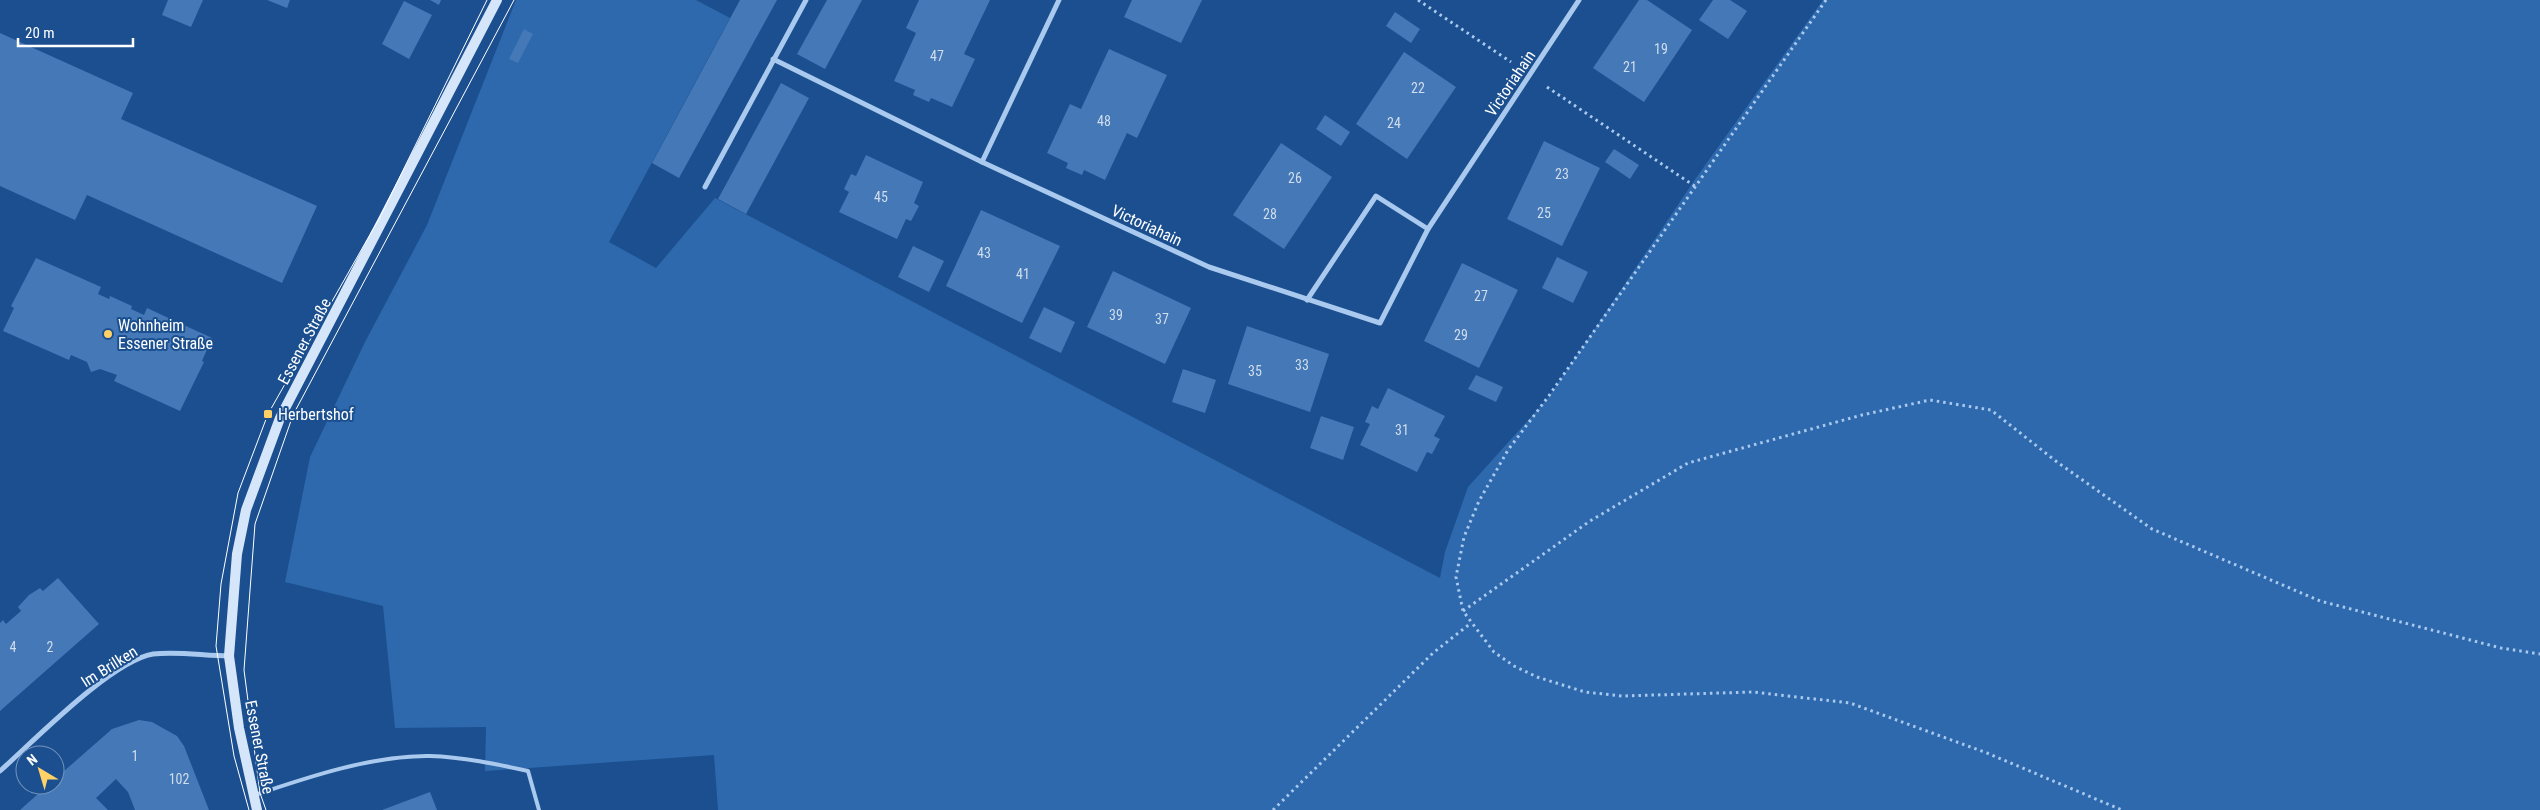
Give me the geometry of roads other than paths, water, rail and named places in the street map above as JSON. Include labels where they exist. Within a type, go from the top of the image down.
[{"type":"main road","name":"Essener Straße","points":[[257,810],[252,795],[239,728],[229,656],[237,554],[246,510],[280,418],[497,0]]},
{"type":"street","points":[[706,187],[806,0]]},
{"type":"street","points":[[982,162],[1059,0]]},
{"type":"street","name":"Victoriahain","points":[[773,59],[982,162],[1209,267],[1380,323],[1428,229],[1579,0]]},
{"type":"street","points":[[1307,300],[1376,196],[1428,229]]},
{"type":"street","name":"Im Brilken","points":[[0,771],[97,684],[127,665],[151,655],[229,656]]},
{"type":"lane","points":[[252,795],[318,774],[364,763],[429,756],[482,761],[528,771],[539,810]]},
{"type":"tram line","points":[[249,810],[234,756],[216,646],[221,584],[238,493],[268,414],[380,217],[487,0]]},
{"type":"tram line","points":[[266,810],[260,793],[244,670],[255,524],[293,415],[514,0]]},
{"type":"place","name":"Wohnheim Essener Straße","points":[[108,334]]},
{"type":"place","name":"Herbertshof","points":[[268,414]]}]
